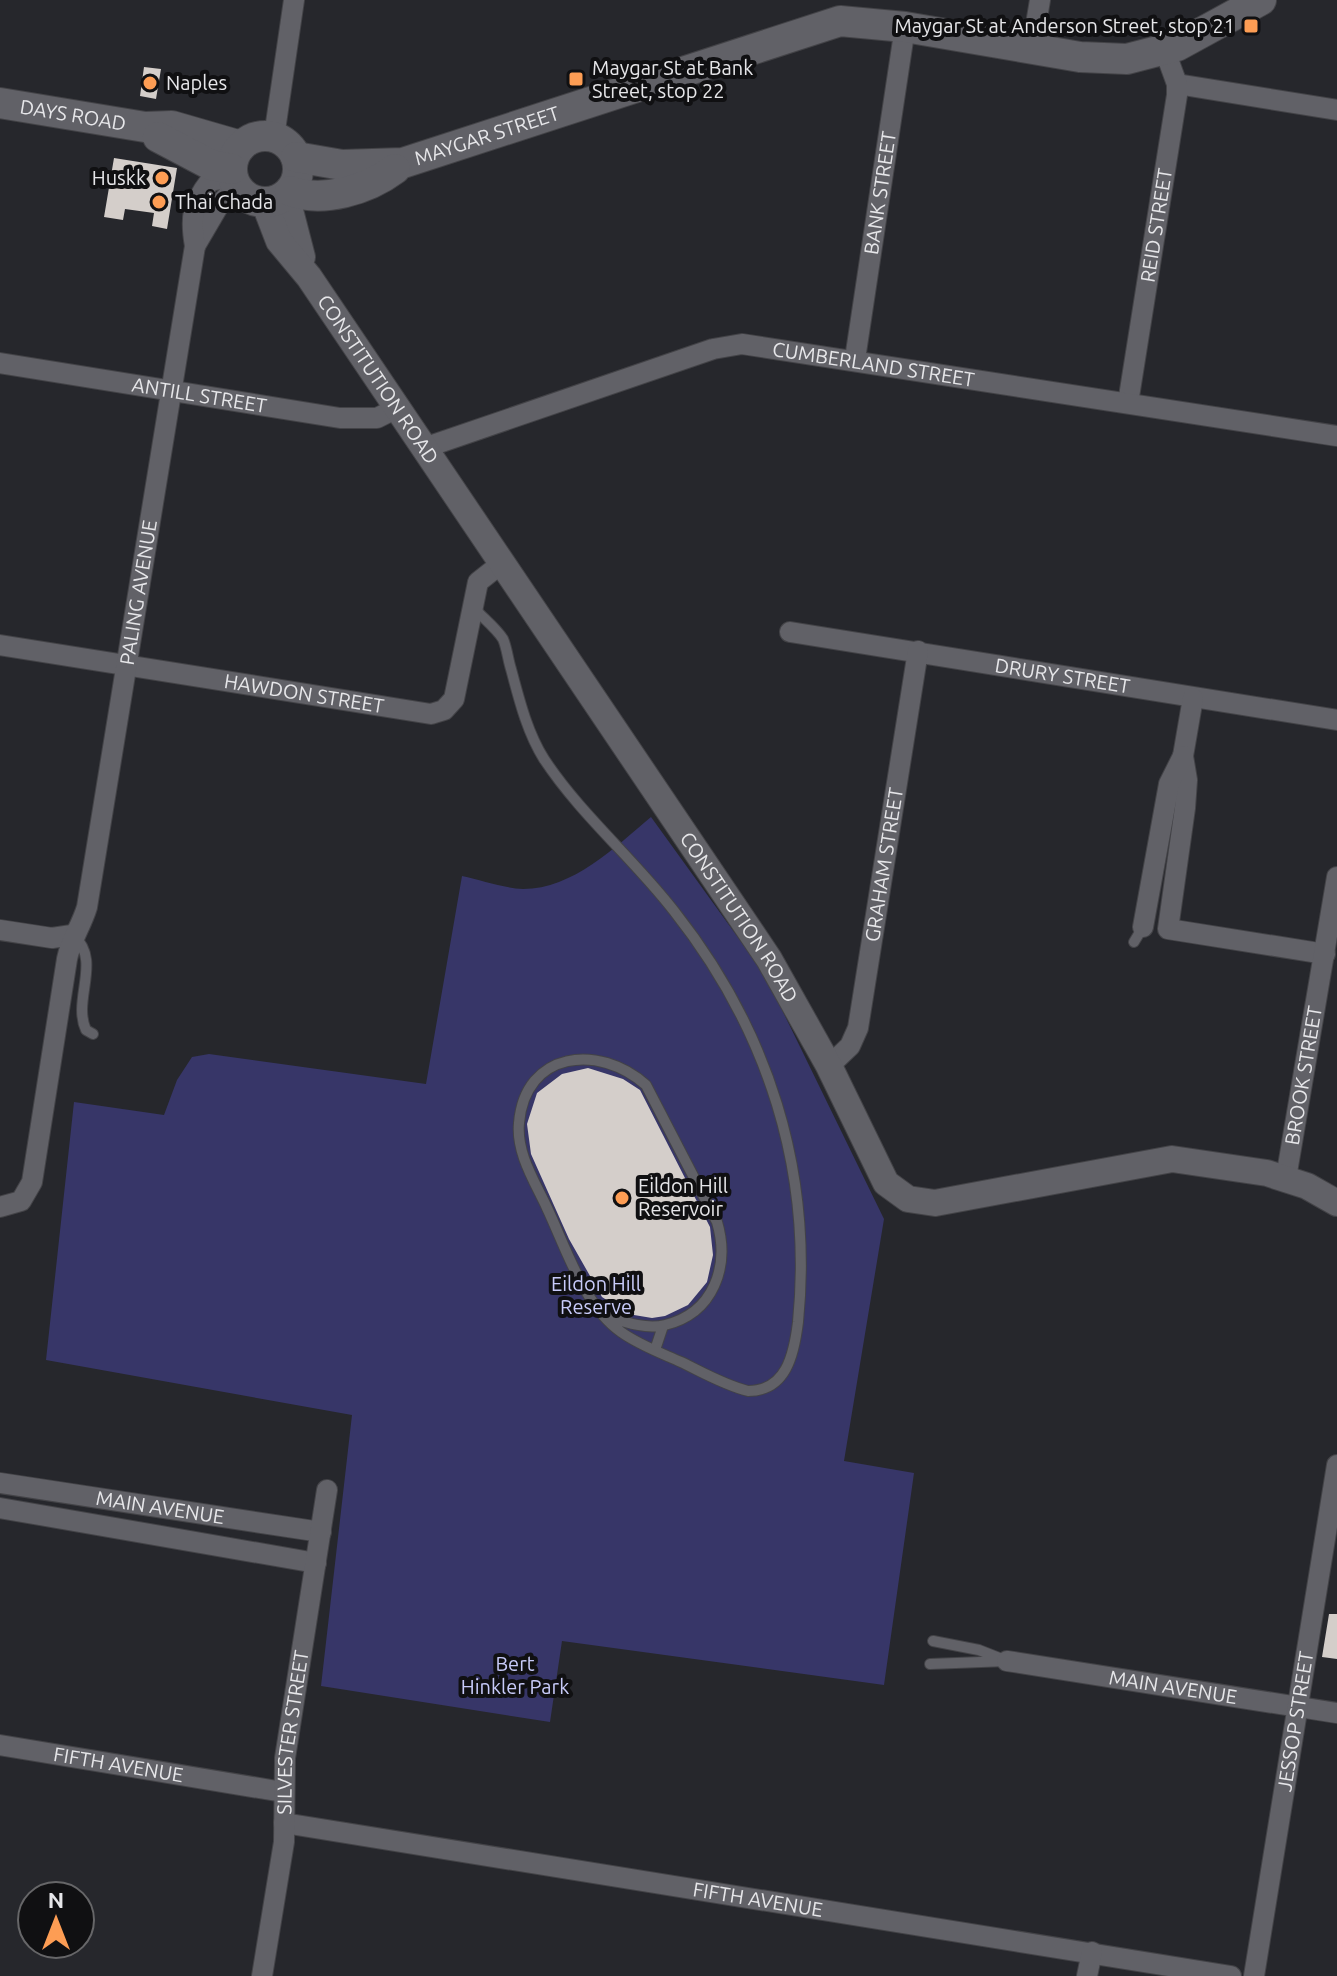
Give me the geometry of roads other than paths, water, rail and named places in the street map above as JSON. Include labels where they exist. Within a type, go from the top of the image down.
[{"type":"main road","name":"MAYGAR STREET","points":[[296,157],[342,165],[403,163],[824,23],[856,21],[905,27],[1116,59],[1165,51],[1261,0]]},
{"type":"main road","name":"DAYS ROAD","points":[[0,103],[145,127],[160,139],[211,165],[236,170]]},
{"type":"main road","points":[[256,137],[274,137],[291,148],[296,157],[298,175],[280,196],[254,200],[236,170],[256,137]]},
{"type":"main road","name":"MAYGAR STREET","points":[[280,196],[328,196],[382,179],[403,163]]},
{"type":"street","points":[[274,137],[294,0]]},
{"type":"street","points":[[1032,48],[1040,0]]},
{"type":"street","name":"BANK STREET","points":[[855,359],[905,27]]},
{"type":"street","name":"REID STREET","points":[[1128,403],[1177,84],[1165,51]]},
{"type":"street","points":[[1177,84],[1337,110]]},
{"type":"street","name":"PALING AVENUE","points":[[6,1206],[25,1197],[32,1182],[72,935],[81,926],[87,907],[195,246],[236,170]]},
{"type":"street","name":"CONSTITUTION ROAD","points":[[280,196],[309,277],[769,959],[829,1066],[886,1183],[917,1202],[950,1201],[1172,1159],[1207,1162],[1286,1178],[1337,1203]]},
{"type":"street","name":"CUMBERLAND STREET","points":[[424,448],[728,345],[855,359],[1337,436]]},
{"type":"street","name":"ANTILL STREET","points":[[0,363],[355,420],[377,418],[397,408]]},
{"type":"street","name":"HAWDON STREET","points":[[0,645],[414,712],[438,713],[450,706],[457,692],[479,579],[502,563]]},
{"type":"street","name":"DRURY STREET","points":[[790,632],[1337,720]]},
{"type":"street","name":"GRAHAM STREET","points":[[829,1066],[850,1046],[858,1028],[918,651]]},
{"type":"street","points":[[1193,698],[1183,756],[1169,784],[1151,934],[1325,954]]},
{"type":"street","name":"BROOK STREET","points":[[1286,1178],[1337,877]]},
{"type":"street","points":[[0,930],[52,938],[72,935]]},
{"type":"street","name":"JESSOP STREET","points":[[1254,1976],[1337,1465]]},
{"type":"street","name":"MAIN AVENUE","points":[[0,1483],[321,1532]]},
{"type":"street","name":"SILVESTER STREET","points":[[262,1976],[284,1842],[283,1792],[327,1490]]},
{"type":"street","name":"MAIN AVENUE","points":[[0,1508],[316,1563]]},
{"type":"street","name":"MAIN AVENUE","points":[[1007,1661],[1337,1713]]},
{"type":"street","name":"FIFTH AVENUE","points":[[0,1745],[283,1792]]},
{"type":"street","name":"FIFTH AVENUE","points":[[284,1823],[1231,1976]]},
{"type":"street","points":[[1087,1976],[1092,1952]]},
{"type":"lane","points":[[472,607],[504,641],[531,732],[543,756],[572,797],[673,910],[745,1019],[764,1061],[795,1181],[803,1263],[797,1333],[785,1372],[766,1390],[748,1391],[655,1350],[619,1331],[603,1315],[573,1265],[522,1153],[519,1122],[529,1089],[542,1075],[578,1058],[611,1062],[628,1070],[646,1085],[717,1222],[724,1259],[718,1278],[699,1309],[663,1326],[633,1324],[603,1315]]},
{"type":"lane","points":[[72,935],[87,956],[82,1018],[86,1030],[93,1034]]},
{"type":"lane","points":[[655,1350],[663,1326]]},
{"type":"lane","name":"MAIN AVENUE","points":[[933,1641],[979,1650],[1007,1661]]},
{"type":"lane","name":"MAIN AVENUE","points":[[930,1664],[1007,1661]]},
{"type":"place","name":"Maygar St at Anderson Street, stop 21","points":[[1251,26]]},
{"type":"place","name":"Maygar St at Bank Street, stop 22","points":[[576,79]]},
{"type":"place","name":"Naples","points":[[150,83]]},
{"type":"place","name":"Huskk","points":[[162,178]]},
{"type":"place","name":"Thai Chada","points":[[159,202]]},
{"type":"place","name":"Eildon Hill Reservoir","points":[[622,1198]]},
{"type":"park label","name":"Eildon Hill Reserve","points":[[596,1296]]},
{"type":"park label","name":"Bert Hinkler Park","points":[[515,1676]]}]
